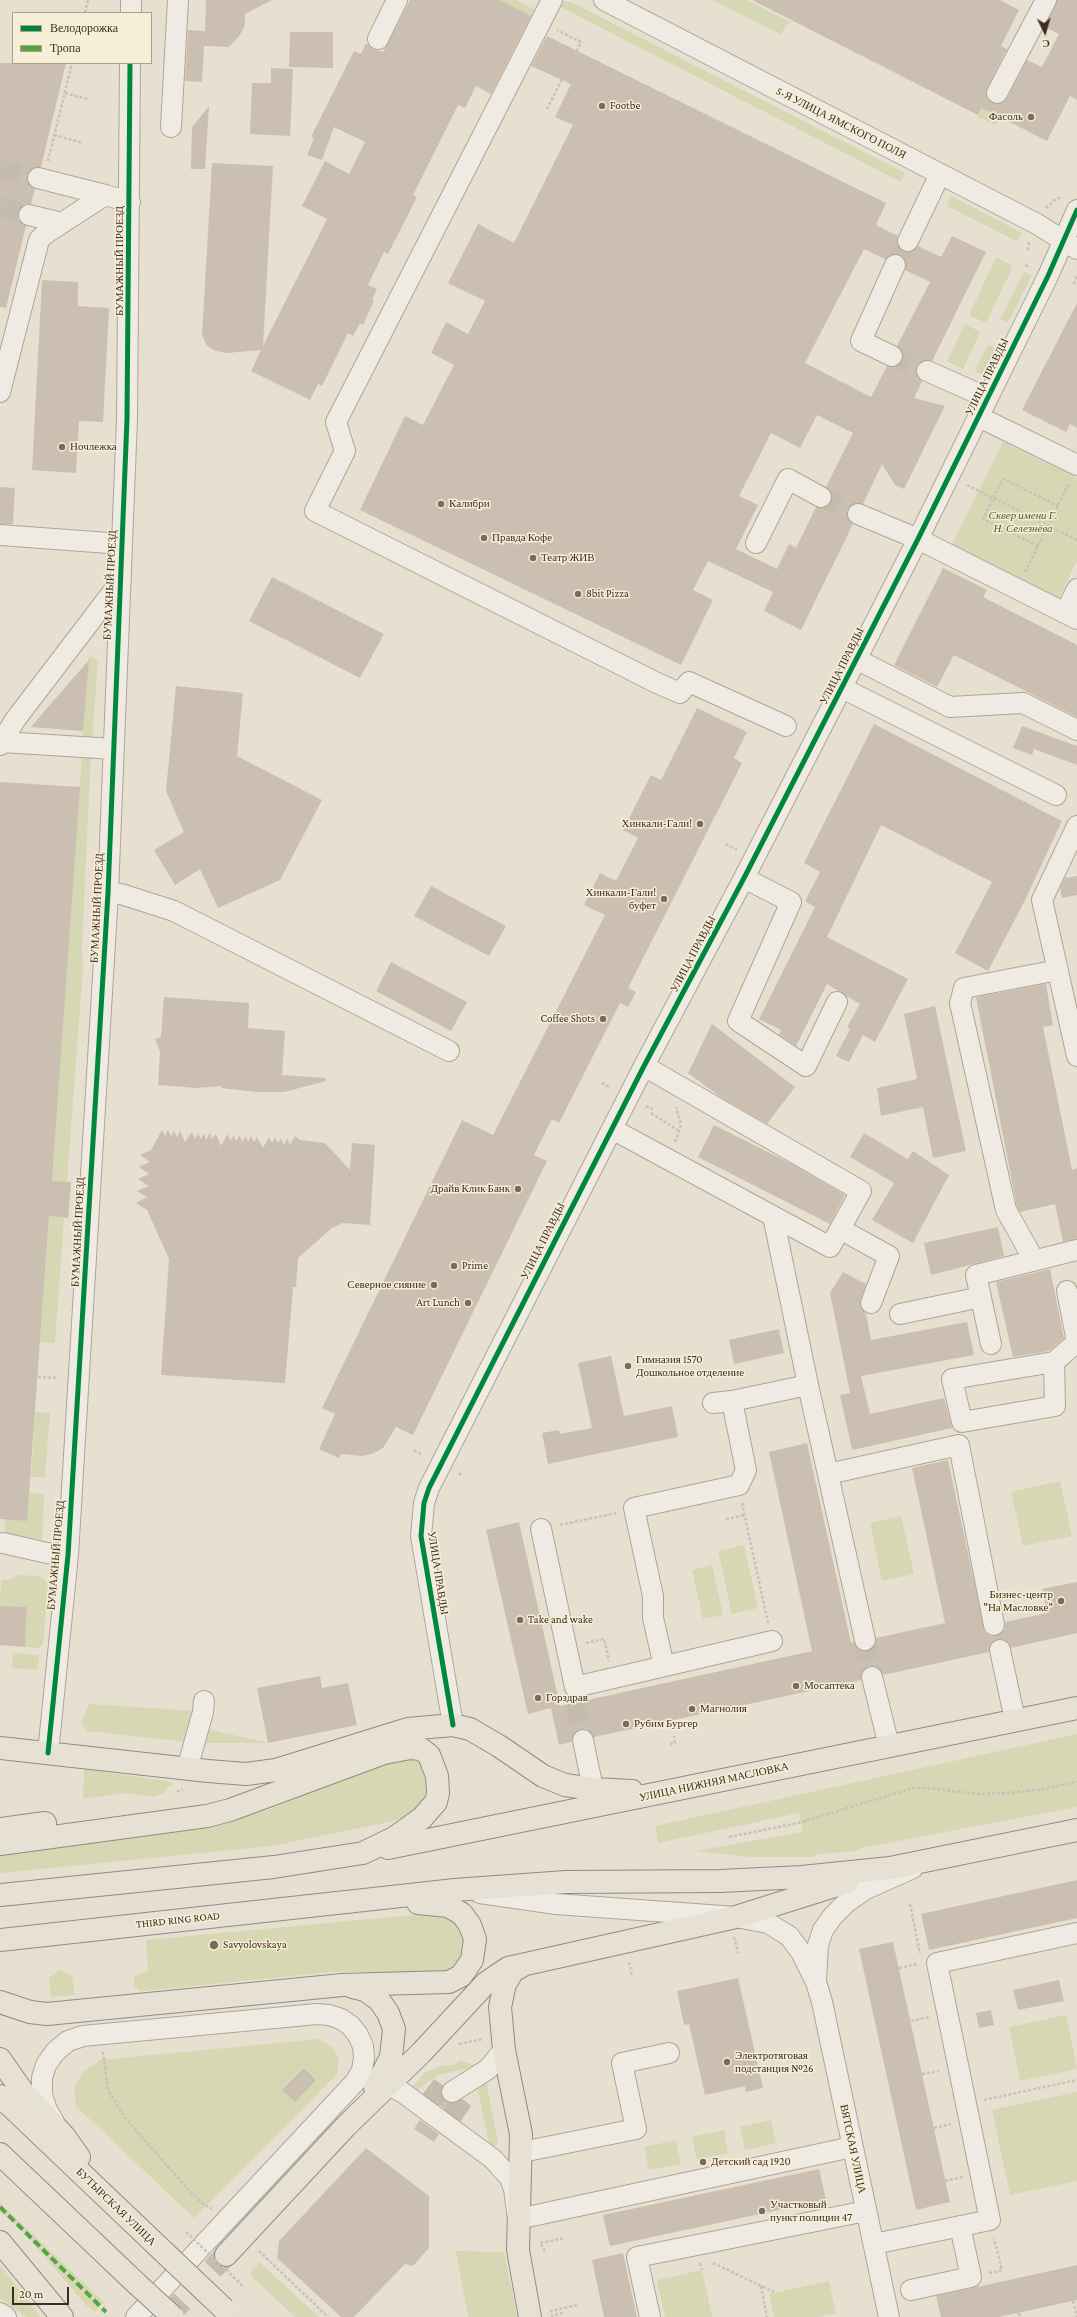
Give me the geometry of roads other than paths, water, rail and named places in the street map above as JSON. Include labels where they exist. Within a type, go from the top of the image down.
[{"type":"main road","name":"УЛИЦА НИЖНЯЯ МАСЛОВКА","points":[[351,1855],[709,1784],[1077,1708]]},
{"type":"main road","points":[[0,1748],[187,1769],[232,1773],[260,1773],[326,1756],[408,1730],[453,1726],[470,1729],[499,1746],[543,1776],[565,1785],[593,1789],[631,1791],[709,1784]]},
{"type":"main road","points":[[0,1844],[206,1816],[230,1810],[384,1753],[410,1748],[425,1751],[432,1759],[437,1776],[438,1793],[433,1806],[422,1818],[404,1832],[374,1848],[351,1855],[274,1867],[0,1895]]},
{"type":"main road","points":[[0,1829],[203,1803],[253,1788],[326,1756]]},
{"type":"main road","points":[[357,1900],[454,1890],[566,1882],[728,1881],[802,1877],[890,1868],[1077,1830]]},
{"type":"main road","points":[[226,2255],[346,2126],[388,2085],[486,1983],[508,1968],[534,1960],[736,1916],[890,1868]]},
{"type":"main road","points":[[0,2002],[30,2012],[47,2014],[342,1985],[449,1982],[461,1976],[468,1967],[475,1952],[475,1939],[470,1924],[462,1914],[448,1906],[357,1900]]},
{"type":"main road","name":"THIRD RING ROAD","points":[[0,1940],[357,1900]]},
{"type":"main road","points":[[530,2317],[518,2250],[518,2219],[522,2152],[518,2110],[497,2044],[500,2007],[505,1984],[513,1971],[534,1960]]},
{"type":"main road","points":[[342,1985],[365,1990],[379,2000],[390,2018],[394,2036],[391,2057],[383,2075],[369,2098],[346,2126]]},
{"type":"main road","points":[[0,2059],[23,2092],[64,2136],[104,2194]]},
{"type":"main road","name":"БУТЫРСКАЯ УЛИЦА","points":[[0,2096],[228,2313]]},
{"type":"main road","points":[[0,2154],[173,2317]]},
{"type":"main road","points":[[0,2242],[62,2317]]},
{"type":"street","points":[[171,127],[178,0]]},
{"type":"street","points":[[378,39],[397,0]]},
{"type":"street","points":[[552,0],[336,422],[345,451],[315,511],[657,683],[680,693],[689,682],[786,726]]},
{"type":"street","name":"5-Я УЛИЦА ЯМСКОГО ПОЛЯ","points":[[604,0],[1037,224],[1071,245]]},
{"type":"street","points":[[997,93],[1046,0]]},
{"type":"street","name":"БУМАЖНЫЙ ПРОЕЗД","points":[[48,1753],[68,1554],[108,893],[130,332],[130,64]]},
{"type":"street","points":[[908,241],[940,174]]},
{"type":"street","points":[[41,179],[130,202]]},
{"type":"street","points":[[0,392],[36,246],[45,234],[105,195]]},
{"type":"street","name":"УЛИЦА ПРАВДЫ","points":[[453,1726],[422,1554],[421,1536],[424,1503],[432,1482],[644,1066],[744,878],[842,688],[918,539],[978,416],[1071,245],[1077,210]]},
{"type":"street","points":[[29,214],[62,223]]},
{"type":"street","points":[[892,356],[860,341],[895,265]]},
{"type":"street","points":[[928,371],[988,398]]},
{"type":"street","points":[[978,416],[1075,471]]},
{"type":"street","points":[[756,543],[788,479],[821,497]]},
{"type":"street","points":[[858,514],[918,539],[1071,616],[1077,589]]},
{"type":"street","points":[[0,535],[122,544]]},
{"type":"street","points":[[114,749],[1,744],[15,720],[120,581]]},
{"type":"street","points":[[856,659],[950,707],[1023,703],[1077,730]]},
{"type":"street","points":[[842,688],[1056,795]]},
{"type":"street","points":[[1077,826],[1042,900],[1077,1056]]},
{"type":"street","points":[[744,878],[791,902],[738,1021],[806,1066],[837,1002]]},
{"type":"street","points":[[108,893],[121,894],[174,911],[449,1051]]},
{"type":"street","points":[[1034,1260],[1006,1210],[960,1003],[964,988],[1058,970]]},
{"type":"street","points":[[612,1129],[830,1247],[861,1191],[644,1066]]},
{"type":"street","points":[[772,1216],[865,1640]]},
{"type":"street","points":[[840,1229],[889,1256],[871,1303]]},
{"type":"street","points":[[990,1344],[976,1275],[1077,1250]]},
{"type":"street","points":[[1054,1362],[1055,1406],[962,1422],[952,1379],[1054,1362],[1077,1342],[1067,1291]]},
{"type":"street","points":[[900,1314],[981,1297]]},
{"type":"street","points":[[713,1403],[732,1401],[808,1385]]},
{"type":"street","points":[[664,1666],[653,1618],[653,1596],[634,1508],[739,1485],[746,1470],[732,1401]]},
{"type":"street","points":[[828,1474],[959,1446],[994,1625]]},
{"type":"street","points":[[541,1529],[570,1661],[575,1695],[613,1678],[772,1641]]},
{"type":"street","points":[[3,1543],[47,1553],[68,1554]]},
{"type":"street","points":[[1000,1650],[1015,1720]]},
{"type":"street","points":[[872,1677],[889,1746]]},
{"type":"street","points":[[187,1769],[203,1712],[204,1701]]},
{"type":"street","points":[[583,1740],[593,1789]]},
{"type":"street","name":"ВЯТСКАЯ УЛИЦА","points":[[816,1982],[818,1945],[823,1930],[832,1917],[847,1902],[866,1889],[932,1860]]},
{"type":"street","name":"ВЯТСКАЯ УЛИЦА","points":[[454,1890],[556,1904],[736,1916],[768,1923],[789,1936],[801,1952],[816,1982],[889,2317]]},
{"type":"street","points":[[874,2244],[990,2220],[966,2103],[930,1963],[1077,1933]]},
{"type":"street","points":[[64,2136],[46,2110],[42,2095],[42,2078],[46,2065],[55,2052],[68,2041],[83,2036],[317,2014],[329,2015],[351,2026],[358,2035],[364,2052],[362,2070],[356,2081],[136,2317]]},
{"type":"street","points":[[456,2090],[488,2068],[497,2044]]},
{"type":"street","points":[[522,2152],[636,2129],[622,2063],[669,2053]]},
{"type":"street","points":[[388,2085],[438,2112],[493,2159],[510,2178],[514,2189],[518,2219],[852,2147]]},
{"type":"street","points":[[650,2317],[637,2257],[866,2211]]},
{"type":"street","points":[[911,2290],[971,2277],[960,2226]]},
{"type":"street","points":[[151,2317],[180,2286],[205,2243]]},
{"type":"street","points":[[0,2313],[6,2317]]},
{"type":"tunnel","points":[[0,169],[38,178]]},
{"type":"tunnel","points":[[0,207],[29,215]]},
{"type":"tunnel","points":[[895,265],[908,241]]},
{"type":"tunnel","points":[[892,356],[927,371]]},
{"type":"tunnel","points":[[821,497],[858,514]]},
{"type":"tunnel","points":[[865,1640],[872,1677]]},
{"type":"tunnel","points":[[575,1703],[583,1740]]},
{"type":"tunnel","points":[[430,2101],[442,2085]]},
{"type":"tunnel","points":[[452,2116],[463,2100]]},
{"type":"tunnel","points":[[167,2317],[226,2255]]},
{"type":"place","name":"Footbe","points":[[602,106]]},
{"type":"place","name":"Фасоль","points":[[1031,117]]},
{"type":"place","name":"Ночлежка","points":[[62,447]]},
{"type":"place","name":"Калибри","points":[[441,504]]},
{"type":"place","name":"Правда Кофе","points":[[484,538]]},
{"type":"place","name":"Театр ЖИВ","points":[[533,558]]},
{"type":"place","name":"8bit Pizza","points":[[578,594]]},
{"type":"place","name":"Хинкали-Гали!","points":[[700,824]]},
{"type":"place","name":"Хинкали-Гали! буфет","points":[[664,899]]},
{"type":"place","name":"Coffee Shots","points":[[603,1019]]},
{"type":"place","name":"Драйв Клик Банк","points":[[518,1189]]},
{"type":"place","name":"Prime","points":[[454,1266]]},
{"type":"place","name":"Северное сияние","points":[[434,1285]]},
{"type":"place","name":"Art Lunch","points":[[468,1303]]},
{"type":"place","name":"Гимназия 1570 Дошкольное отделение","points":[[628,1366]]},
{"type":"place","name":"Бизнес-центр \"На Масловке\"","points":[[1061,1601]]},
{"type":"place","name":"Take and wake","points":[[520,1620]]},
{"type":"place","name":"Мосаптека","points":[[796,1686]]},
{"type":"place","name":"Горздрав","points":[[538,1698]]},
{"type":"place","name":"Магнолия","points":[[692,1709]]},
{"type":"place","name":"Рубим Бургер","points":[[626,1724]]},
{"type":"place","name":"Savyolovskaya","points":[[214,1945]]},
{"type":"place","name":"Электротяговая подстанция №26","points":[[727,2062]]},
{"type":"place","name":"Детский сад 1920","points":[[703,2162]]},
{"type":"place","name":"Участковый пункт полиции 47","points":[[762,2211]]},
{"type":"park label","name":"Сквер имени Г. Н. Селезнёва","points":[[1023,522]]}]
